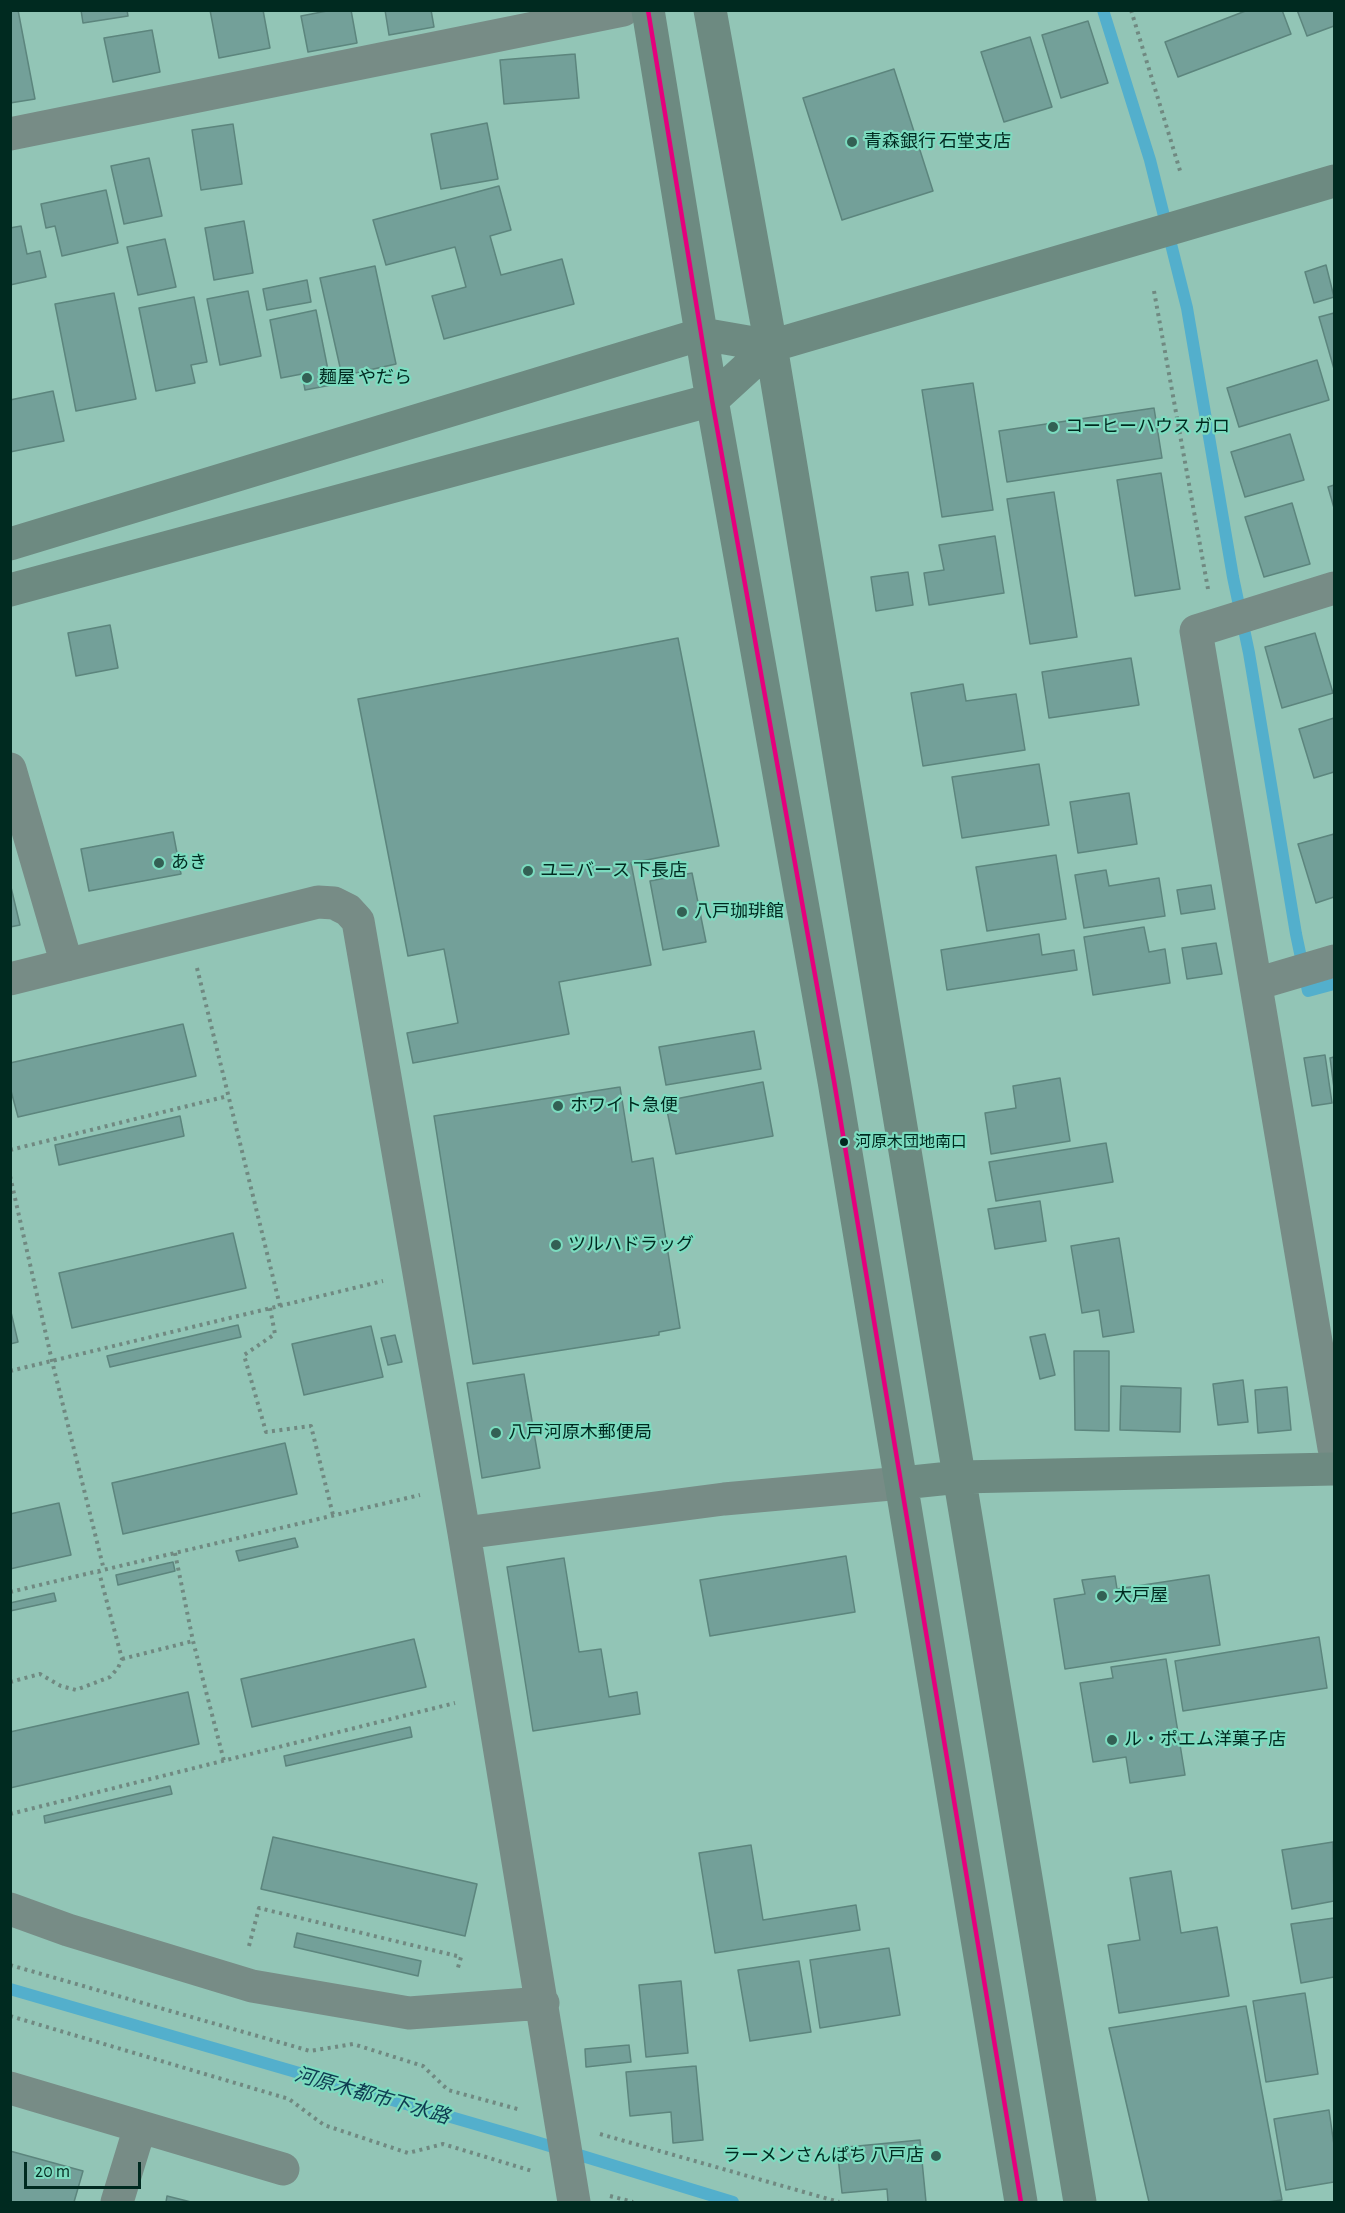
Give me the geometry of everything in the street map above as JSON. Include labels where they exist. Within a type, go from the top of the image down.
[{"type":"street","points":[[10,134],[623,10]]},
{"type":"street","points":[[648,10],[712,400],[834,1082],[1021,2202]]},
{"type":"street","points":[[710,10],[771,346],[1080,2202]]},
{"type":"street","points":[[10,590],[712,400],[771,346],[1335,181]]},
{"type":"street","points":[[10,544],[702,334],[771,346]]},
{"type":"street","points":[[1335,588],[1196,631],[1335,1448]]},
{"type":"street","points":[[10,769],[67,965]]},
{"type":"street","points":[[10,979],[318,902],[333,903],[348,910],[358,921],[464,1533],[573,2193]]},
{"type":"street","points":[[1256,984],[1335,961]]},
{"type":"street","points":[[464,1533],[724,1499],[960,1477],[1335,1469]]},
{"type":"street","points":[[10,1909],[68,1930],[252,1986],[409,2013],[543,2003]]},
{"type":"street","points":[[10,2088],[283,2169]]},
{"type":"street","points":[[117,2202],[140,2127]]},
{"type":"path","points":[[1131,10],[1181,174]]},
{"type":"path","points":[[1154,291],[1208,593]]},
{"type":"path","points":[[194,958],[280,1306]]},
{"type":"path","points":[[10,1150],[228,1096]]},
{"type":"path","points":[[10,1176],[122,1659],[110,1677],[76,1690],[61,1686],[40,1674],[10,1682]]},
{"type":"path","points":[[10,1371],[394,1278]]},
{"type":"path","points":[[270,1308],[275,1334],[244,1355],[266,1432],[311,1426],[333,1515]]},
{"type":"path","points":[[10,1592],[456,1486]]},
{"type":"path","points":[[175,1553],[193,1641],[224,1761]]},
{"type":"path","points":[[122,1659],[193,1641]]},
{"type":"path","points":[[10,1814],[459,1702]]},
{"type":"path","points":[[239,1982],[259,1908],[461,1957],[447,2010]]},
{"type":"path","points":[[10,1965],[310,2051],[353,2044],[423,2066],[448,2090],[838,2202]]},
{"type":"path","points":[[10,2016],[290,2099],[324,2125],[408,2153],[443,2144],[573,2193],[633,2202]]},
{"type":"building","points":[[10,10],[18,10],[35,99],[10,103]]},
{"type":"building","points":[[81,10],[127,10],[128,16],[83,23]]},
{"type":"building","points":[[210,10],[263,10],[270,48],[219,58]]},
{"type":"building","points":[[332,10],[351,10],[357,43],[308,52],[301,16]]},
{"type":"building","points":[[385,10],[431,10],[434,27],[389,35]]},
{"type":"building","points":[[1248,10],[1282,10],[1291,34],[1178,77],[1165,42]]},
{"type":"building","points":[[1297,10],[1334,10],[1334,26],[1307,36]]},
{"type":"building","points":[[1088,21],[1108,83],[1061,98],[1042,35]]},
{"type":"building","points":[[152,30],[160,72],[113,82],[104,38]]},
{"type":"building","points":[[1030,37],[1052,107],[1004,122],[981,52]]},
{"type":"building","points":[[575,54],[579,98],[504,104],[500,60]]},
{"type":"building","points":[[894,69],[933,191],[842,220],[803,98]]},
{"type":"building","points":[[487,123],[498,179],[441,189],[431,134]]},
{"type":"building","points":[[233,124],[242,184],[201,190],[192,130]]},
{"type":"building","points":[[149,158],[162,216],[124,224],[111,166]]},
{"type":"building","points":[[499,186],[511,230],[490,236],[501,275],[562,259],[574,304],[444,339],[432,296],[466,287],[455,247],[386,265],[373,220]]},
{"type":"building","points":[[106,190],[118,243],[62,256],[55,226],[46,228],[41,204]]},
{"type":"building","points":[[244,221],[253,273],[214,280],[205,228]]},
{"type":"building","points":[[21,226],[27,254],[40,251],[46,277],[10,285],[10,228]]},
{"type":"building","points":[[165,239],[176,287],[138,295],[127,247]]},
{"type":"building","points":[[1326,265],[1334,297],[1314,303],[1305,272]]},
{"type":"building","points":[[375,266],[396,364],[342,376],[320,278]]},
{"type":"building","points":[[307,280],[311,302],[267,310],[263,289]]},
{"type":"building","points":[[248,291],[261,356],[220,365],[207,299]]},
{"type":"building","points":[[114,293],[136,399],[76,411],[55,304]]},
{"type":"building","points":[[194,297],[207,362],[191,365],[195,383],[156,391],[139,308]]},
{"type":"building","points":[[316,310],[331,385],[305,390],[302,374],[281,378],[270,320]]},
{"type":"building","points":[[1334,313],[1334,369],[1319,317]]},
{"type":"building","points":[[1317,360],[1329,400],[1239,427],[1227,388]]},
{"type":"building","points":[[973,383],[993,510],[942,517],[922,390]]},
{"type":"building","points":[[53,391],[64,441],[10,452],[10,400]]},
{"type":"building","points":[[1154,408],[1162,458],[1007,482],[999,431]]},
{"type":"building","points":[[1290,434],[1304,480],[1245,497],[1231,452]]},
{"type":"building","points":[[1161,473],[1180,589],[1135,596],[1117,480]]},
{"type":"building","points":[[1334,485],[1334,508],[1328,487]]},
{"type":"building","points":[[1054,492],[1077,637],[1030,644],[1007,499]]},
{"type":"building","points":[[1292,503],[1310,564],[1264,577],[1245,517]]},
{"type":"building","points":[[995,536],[1004,593],[929,605],[924,573],[944,570],[939,545]]},
{"type":"building","points":[[908,572],[913,605],[876,611],[871,577]]},
{"type":"building","points":[[110,625],[118,668],[76,676],[68,633]]},
{"type":"building","points":[[1315,633],[1333,693],[1282,708],[1265,647]]},
{"type":"building","points":[[678,638],[719,846],[631,863],[651,965],[559,982],[569,1034],[413,1063],[407,1033],[458,1023],[444,949],[408,956],[358,699]]},
{"type":"building","points":[[1131,658],[1139,705],[1049,718],[1042,672]]},
{"type":"building","points":[[963,684],[966,701],[1016,694],[1025,750],[923,766],[911,693]]},
{"type":"building","points":[[1334,718],[1334,772],[1314,778],[1299,729]]},
{"type":"building","points":[[1039,764],[1049,825],[962,838],[952,777]]},
{"type":"building","points":[[1129,793],[1137,844],[1078,853],[1070,802]]},
{"type":"building","points":[[173,832],[181,874],[89,891],[81,849]]},
{"type":"building","points":[[1334,834],[1334,897],[1316,903],[1298,844]]},
{"type":"building","points":[[1056,855],[1066,919],[987,931],[976,867]]},
{"type":"building","points":[[1106,870],[1109,886],[1159,878],[1165,916],[1084,928],[1075,875]]},
{"type":"building","points":[[692,873],[706,942],[663,950],[650,881]]},
{"type":"building","points":[[10,883],[20,925],[10,927]]},
{"type":"building","points":[[1211,885],[1215,909],[1181,914],[1177,890]]},
{"type":"building","points":[[1144,927],[1149,952],[1165,949],[1170,983],[1093,995],[1084,937]]},
{"type":"building","points":[[1039,934],[1042,955],[1074,950],[1077,970],[947,990],[941,950]]},
{"type":"building","points":[[1216,943],[1222,974],[1187,979],[1182,948]]},
{"type":"building","points":[[183,1024],[196,1076],[18,1117],[10,1087],[10,1063]]},
{"type":"building","points":[[754,1031],[761,1069],[666,1085],[659,1047]]},
{"type":"building","points":[[1325,1055],[1332,1103],[1312,1106],[1304,1058]]},
{"type":"building","points":[[1334,1057],[1334,1088],[1330,1058]]},
{"type":"building","points":[[1060,1078],[1070,1141],[991,1154],[985,1113],[1016,1108],[1013,1086]]},
{"type":"building","points":[[763,1082],[773,1136],[676,1154],[665,1101]]},
{"type":"building","points":[[620,1087],[632,1162],[653,1158],[680,1328],[659,1332],[659,1335],[473,1364],[434,1116]]},
{"type":"building","points":[[180,1116],[184,1136],[59,1165],[55,1145]]},
{"type":"building","points":[[1106,1143],[1113,1182],[996,1201],[989,1162]]},
{"type":"building","points":[[1040,1201],[1046,1241],[995,1249],[988,1209]]},
{"type":"building","points":[[233,1233],[246,1288],[72,1328],[59,1273]]},
{"type":"building","points":[[1119,1238],[1134,1332],[1103,1337],[1099,1310],[1082,1313],[1071,1246]]},
{"type":"building","points":[[10,1308],[18,1342],[10,1344]]},
{"type":"building","points":[[238,1325],[241,1337],[110,1367],[107,1356]]},
{"type":"building","points":[[371,1326],[383,1377],[304,1395],[292,1344]]},
{"type":"building","points":[[1045,1334],[1055,1375],[1040,1379],[1030,1337]]},
{"type":"building","points":[[395,1335],[402,1362],[388,1365],[381,1338]]},
{"type":"building","points":[[1074,1351],[1109,1351],[1109,1431],[1075,1430]]},
{"type":"building","points":[[524,1374],[540,1468],[482,1478],[467,1383]]},
{"type":"building","points":[[1243,1380],[1248,1422],[1218,1425],[1213,1384]]},
{"type":"building","points":[[1121,1386],[1181,1388],[1180,1432],[1120,1430]]},
{"type":"building","points":[[1287,1387],[1291,1430],[1258,1433],[1255,1390]]},
{"type":"building","points":[[285,1443],[297,1494],[123,1534],[112,1483]]},
{"type":"building","points":[[59,1503],[71,1555],[10,1569],[10,1514]]},
{"type":"building","points":[[295,1538],[298,1547],[239,1561],[236,1551]]},
{"type":"building","points":[[846,1556],[855,1612],[710,1636],[700,1580]]},
{"type":"building","points":[[564,1558],[579,1652],[601,1649],[609,1697],[637,1692],[640,1714],[533,1731],[507,1567]]},
{"type":"building","points":[[173,1562],[175,1571],[118,1585],[116,1575]]},
{"type":"building","points":[[1209,1575],[1220,1645],[1065,1669],[1054,1599],[1085,1594],[1082,1580],[1115,1576],[1117,1589]]},
{"type":"building","points":[[54,1593],[56,1601],[10,1611],[10,1603]]},
{"type":"building","points":[[1319,1637],[1327,1688],[1183,1711],[1175,1661]]},
{"type":"building","points":[[414,1639],[426,1687],[252,1727],[241,1679]]},
{"type":"building","points":[[1166,1659],[1185,1775],[1130,1783],[1126,1757],[1093,1762],[1080,1683],[1113,1678],[1111,1667]]},
{"type":"building","points":[[188,1692],[199,1744],[10,1788],[10,1732]]},
{"type":"building","points":[[410,1727],[412,1737],[286,1766],[284,1756]]},
{"type":"building","points":[[170,1786],[172,1794],[45,1823],[44,1816]]},
{"type":"building","points":[[273,1837],[477,1884],[465,1936],[261,1889]]},
{"type":"building","points":[[1333,1842],[1334,1901],[1292,1909],[1282,1850]]},
{"type":"building","points":[[751,1845],[763,1920],[856,1905],[860,1930],[715,1953],[699,1853]]},
{"type":"building","points":[[1171,1871],[1181,1933],[1217,1927],[1229,1996],[1119,2013],[1108,1945],[1140,1940],[1130,1878]]},
{"type":"building","points":[[1334,1918],[1334,1977],[1301,1983],[1291,1924]]},
{"type":"building","points":[[297,1933],[421,1961],[418,1976],[294,1947]]},
{"type":"building","points":[[889,1948],[900,2015],[820,2028],[810,1960]]},
{"type":"building","points":[[799,1961],[811,2032],[750,2041],[738,1970]]},
{"type":"building","points":[[681,1981],[688,2053],[646,2057],[639,1985]]},
{"type":"building","points":[[1305,1993],[1318,2074],[1266,2082],[1253,2001]]},
{"type":"building","points":[[1246,2006],[1282,2200],[1149,2202],[1109,2028]]},
{"type":"building","points":[[629,2045],[631,2062],[586,2067],[585,2049]]},
{"type":"building","points":[[696,2066],[703,2140],[673,2143],[671,2112],[630,2116],[626,2072]]},
{"type":"building","points":[[1329,2110],[1334,2145],[1334,2182],[1286,2190],[1274,2119]]},
{"type":"building","points":[[920,2140],[926,2202],[888,2202],[887,2189],[842,2193],[837,2148]]},
{"type":"building","points":[[10,2151],[83,2171],[74,2202],[10,2202]]},
{"type":"building","points":[[167,2196],[191,2202],[166,2202]]},
{"type":"waterway","points":[[1103,10],[1150,160],[1187,308],[1233,577],[1249,653],[1296,934],[1308,991],[1334,984]]},
{"type":"waterway","name":"河原木都市下水路","points":[[10,1989],[530,2140],[733,2202]]},
{"type":"transit line","points":[[648,10],[712,400],[834,1081],[1021,2202]]},
{"type":"place","name":"青森銀行 石堂支店","points":[[852,142]]},
{"type":"place","name":"麺屋 やだら","points":[[307,378]]},
{"type":"place","name":"コーヒーハウス ガロ","points":[[1053,427]]},
{"type":"place","name":"あき","points":[[159,863]]},
{"type":"place","name":"ユニバース 下長店","points":[[528,871]]},
{"type":"place","name":"八戸珈琲館","points":[[682,912]]},
{"type":"place","name":"ホワイト急便","points":[[558,1106]]},
{"type":"place","name":"河原木団地南口","points":[[844,1142]]},
{"type":"place","name":"ツルハドラッグ","points":[[556,1245]]},
{"type":"place","name":"八戸河原木郵便局","points":[[496,1433]]},
{"type":"place","name":"大戸屋","points":[[1102,1596]]},
{"type":"place","name":"ル・ポエム洋菓子店","points":[[1112,1740]]},
{"type":"place","name":"ラーメンさんぱち 八戸店","points":[[936,2156]]}]
